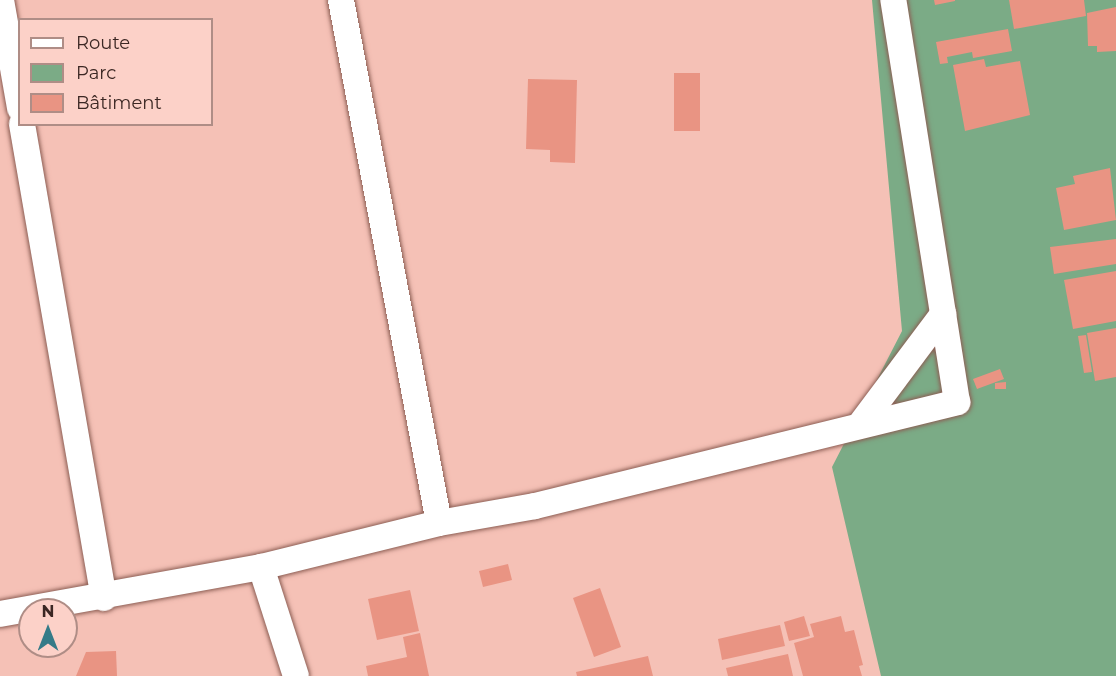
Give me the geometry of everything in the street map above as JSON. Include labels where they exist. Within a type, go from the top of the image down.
[{"type":"street","points":[[1,0],[18,97]]},
{"type":"street","points":[[341,0],[440,523]]},
{"type":"street","points":[[0,614],[104,598],[261,567],[440,523],[535,506],[957,402],[892,0]]},
{"type":"street","points":[[22,126],[104,598]]},
{"type":"street","points":[[860,425],[943,314]]},
{"type":"street","points":[[261,567],[297,676]]},
{"type":"green space","points":[[872,0],[1116,0],[1116,676],[881,676],[832,467],[902,331]]},
{"type":"building","points":[[934,0],[955,0],[955,1],[935,5]]},
{"type":"building","points":[[1009,0],[1084,0],[1086,16],[1014,29]]},
{"type":"building","points":[[1116,7],[1116,51],[1097,52],[1097,46],[1088,46],[1087,13]]},
{"type":"building","points":[[1008,29],[1012,51],[973,58],[972,52],[947,57],[948,63],[940,64],[936,42]]},
{"type":"building","points":[[984,59],[986,67],[1020,61],[1030,115],[965,131],[953,65]]},
{"type":"building","points":[[674,73],[700,73],[700,131],[674,131]]},
{"type":"building","points":[[528,79],[577,80],[575,163],[550,162],[550,150],[526,149]]},
{"type":"building","points":[[1110,168],[1116,220],[1064,230],[1056,188],[1075,184],[1073,176]]},
{"type":"building","points":[[1116,239],[1116,264],[1054,274],[1050,247]]},
{"type":"building","points":[[1116,271],[1116,321],[1073,329],[1064,280]]},
{"type":"building","points":[[1116,328],[1116,377],[1095,381],[1087,333]]},
{"type":"building","points":[[1086,335],[1092,372],[1084,373],[1078,336]]},
{"type":"building","points":[[1000,369],[1004,379],[977,389],[973,379]]},
{"type":"building","points":[[1006,382],[1006,389],[995,389],[995,383]]},
{"type":"building","points":[[508,564],[512,580],[483,587],[479,571]]},
{"type":"building","points":[[600,588],[621,647],[594,657],[573,598]]},
{"type":"building","points":[[410,590],[419,631],[377,640],[368,599]]},
{"type":"building","points":[[804,616],[810,636],[789,641],[784,622]]},
{"type":"building","points":[[841,616],[845,632],[854,630],[863,665],[859,666],[862,676],[803,676],[794,643],[814,637],[810,624]]},
{"type":"building","points":[[780,625],[785,646],[722,660],[718,639]]},
{"type":"building","points":[[420,633],[429,676],[368,676],[366,666],[407,657],[403,637]]},
{"type":"building","points":[[116,651],[117,676],[76,676],[86,652]]},
{"type":"building","points":[[788,654],[793,676],[728,676],[726,668]]},
{"type":"building","points":[[648,656],[653,676],[577,676],[576,672]]}]
